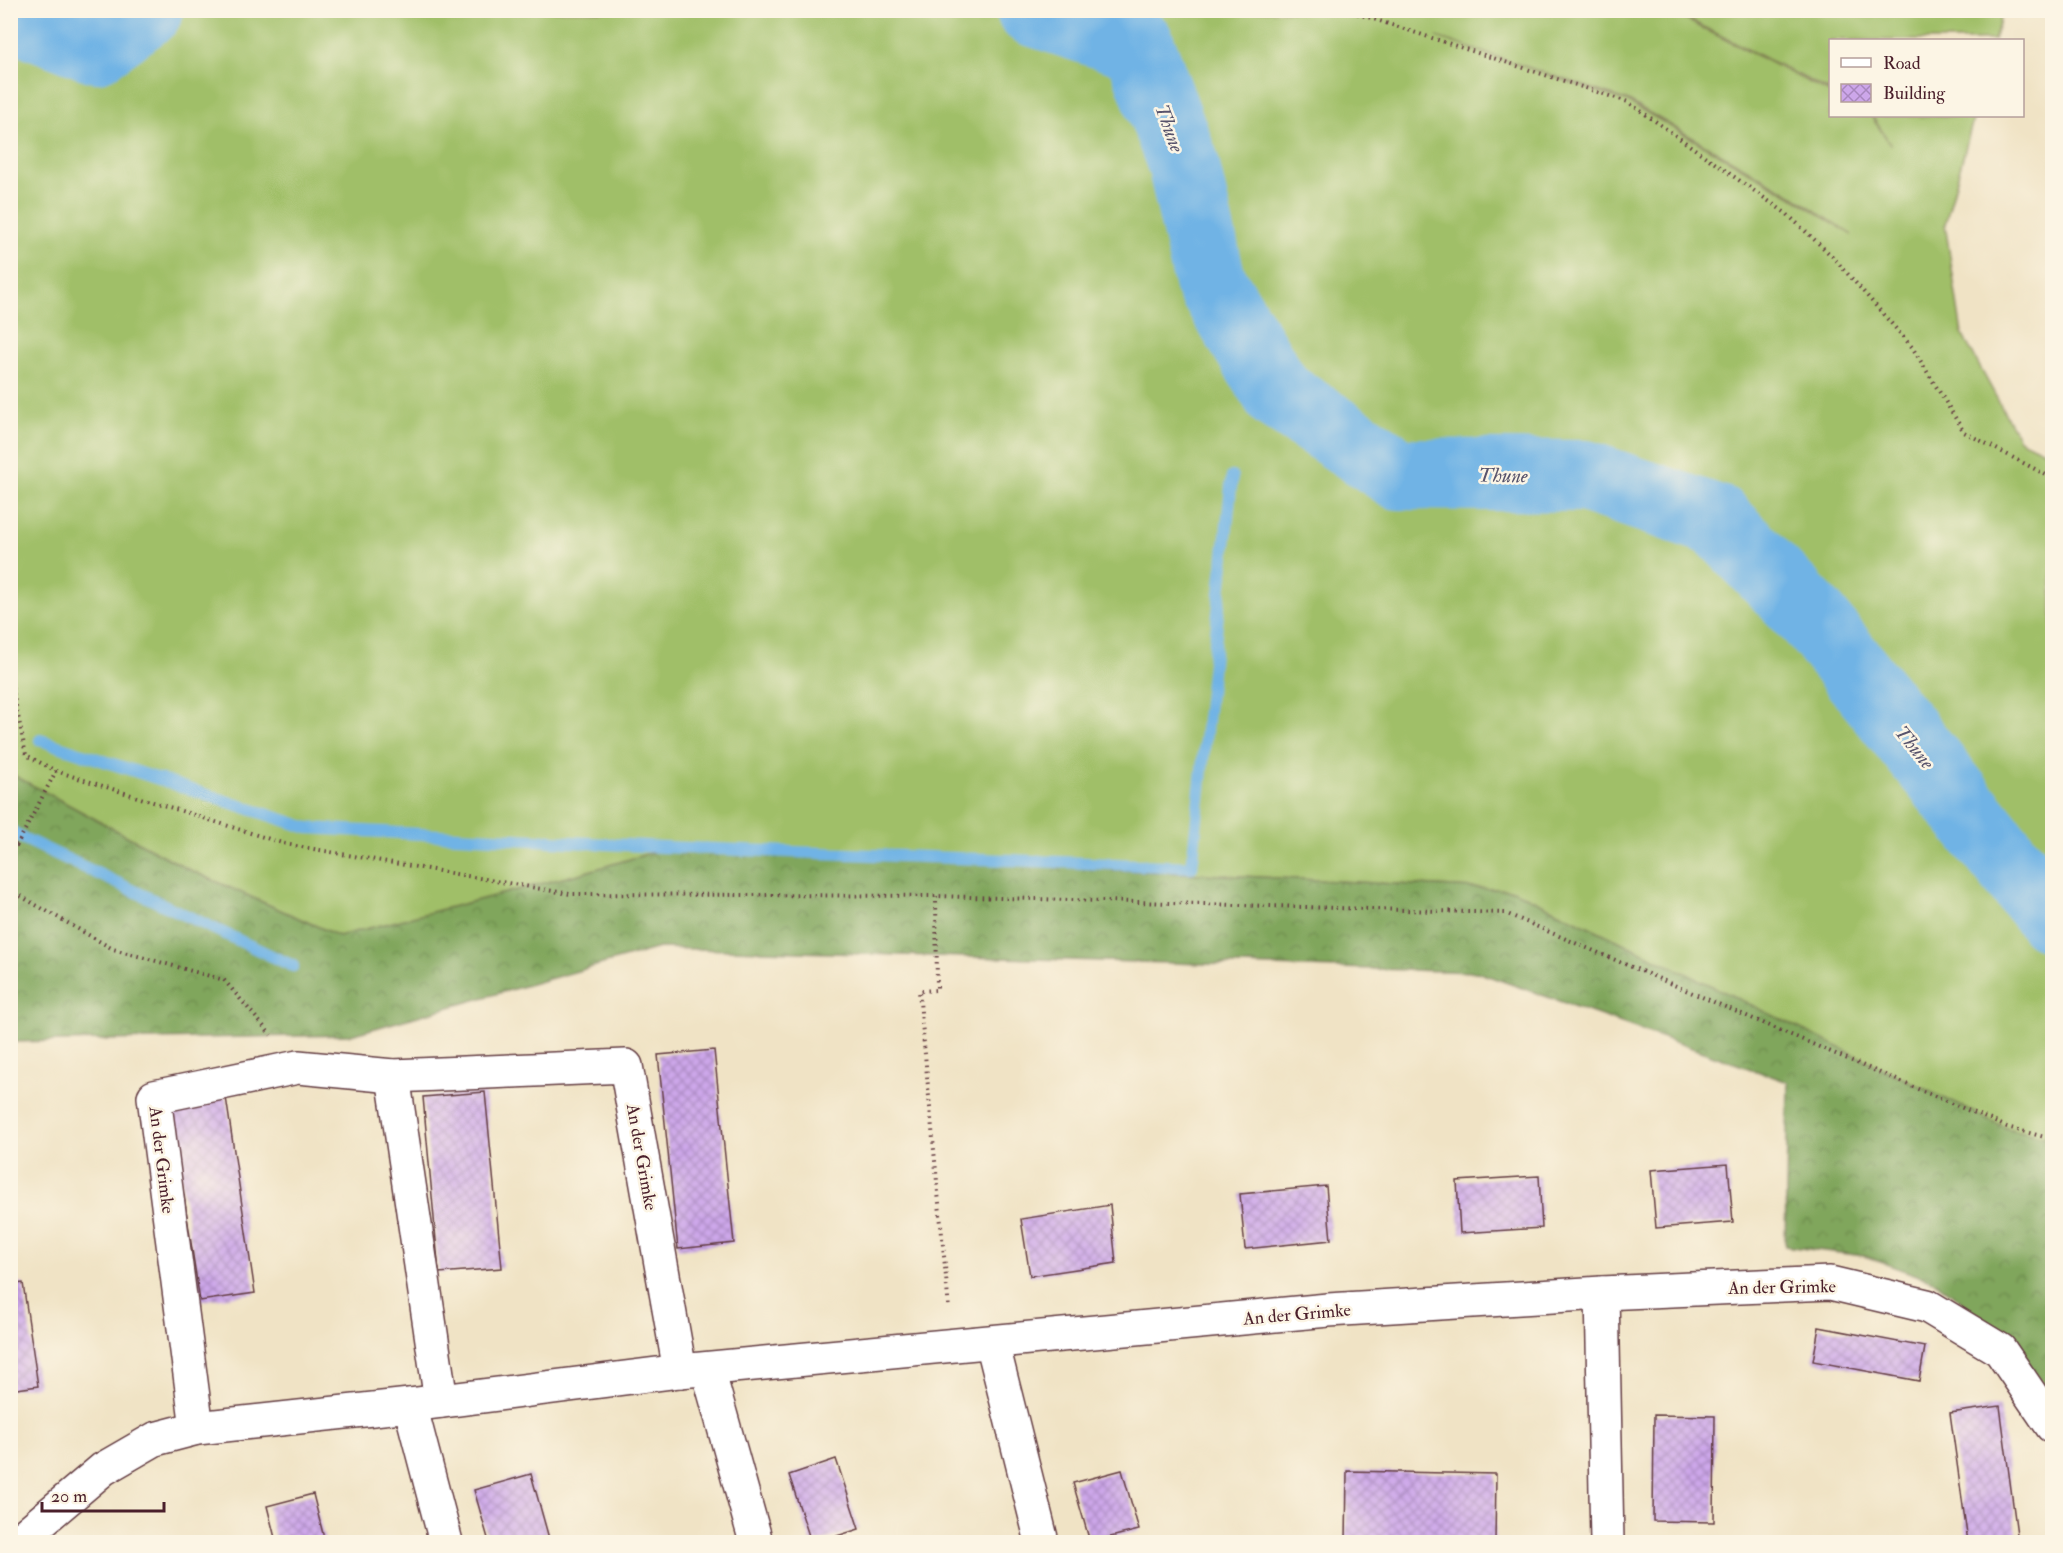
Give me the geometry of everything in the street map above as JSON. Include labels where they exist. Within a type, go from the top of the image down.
[{"type":"street","name":"An der Grimke","points":[[197,1428],[154,1097],[298,1067],[393,1076],[626,1066],[694,1371],[756,1542]]},
{"type":"street","points":[[393,1076],[426,1403],[446,1542]]},
{"type":"street","name":"An der Grimke","points":[[19,1533],[103,1469],[155,1439],[197,1428],[694,1371],[992,1342],[1328,1310],[1602,1293],[1830,1283],[1928,1306],[2000,1350],[2052,1426]]},
{"type":"street","points":[[1602,1293],[1607,1542]]},
{"type":"street","points":[[992,1342],[1042,1542]]},
{"type":"path","points":[[1346,10],[1628,102],[1787,214],[1833,257],[1912,347],[1964,432],[2052,478]]},
{"type":"path","points":[[10,676],[26,755],[56,771],[285,844],[570,894],[936,896],[1505,913],[2007,1127],[2052,1139]]},
{"type":"path","points":[[10,846],[17,845],[56,771]]},
{"type":"path","points":[[10,890],[113,949],[224,980],[298,1067]]},
{"type":"path","points":[[936,896],[937,990],[919,991],[952,1346]]},
{"type":"green space","points":[[2003,10],[1994,39],[1829,39],[1829,90],[1672,11]]},
{"type":"green space","points":[[10,11],[1669,11],[1829,92],[1829,117],[1872,117],[1891,145],[1873,117],[1974,117],[1945,224],[1962,334],[2019,439],[2052,455],[2052,1139],[2006,1128],[1513,890],[671,847],[579,874],[339,936],[190,870],[13,775],[10,769]],"holes":[[[1437,37],[1629,101],[1792,195],[1852,235],[1791,196],[1628,102]]]},
{"type":"green space","points":[[10,769],[13,775],[190,870],[339,936],[579,874],[671,847],[1513,890],[2006,1128],[2052,1139],[2052,1377],[2045,1385],[1995,1328],[1936,1282],[1864,1256],[1785,1246],[1788,1082],[1477,972],[659,948],[351,1035],[13,1042],[10,1040]]},
{"type":"building","points":[[714,1050],[734,1243],[678,1249],[658,1055]]},
{"type":"building","points":[[485,1092],[502,1268],[439,1273],[423,1097]]},
{"type":"building","points":[[226,1097],[255,1293],[200,1301],[170,1106]]},
{"type":"building","points":[[1728,1164],[1733,1222],[1656,1228],[1651,1170]]},
{"type":"building","points":[[1539,1176],[1542,1228],[1460,1233],[1457,1181]]},
{"type":"building","points":[[1326,1186],[1331,1240],[1245,1249],[1240,1194]]},
{"type":"building","points":[[1110,1205],[1116,1263],[1030,1276],[1021,1219]]},
{"type":"building","points":[[23,1283],[38,1386],[10,1390],[10,1285]]},
{"type":"building","points":[[1819,1327],[1925,1347],[1919,1381],[1813,1361]]},
{"type":"building","points":[[2000,1406],[2018,1542],[1968,1542],[1950,1413]]},
{"type":"building","points":[[1654,1415],[1715,1416],[1714,1522],[1653,1521]]},
{"type":"building","points":[[836,1459],[859,1529],[818,1542],[811,1542],[789,1475]]},
{"type":"building","points":[[1122,1470],[1139,1530],[1090,1542],[1073,1483]]},
{"type":"building","points":[[1347,1471],[1496,1474],[1495,1542],[1346,1542]]},
{"type":"building","points":[[531,1474],[550,1542],[489,1542],[474,1490]]},
{"type":"building","points":[[313,1494],[325,1542],[276,1542],[267,1506]]},
{"type":"waterway","name":"Thune","points":[[10,14],[96,47],[147,10]]},
{"type":"waterway","name":"Thune","points":[[1032,10],[1139,45],[1183,163],[1210,281],[1279,395],[1399,474],[1585,476],[1718,521],[1813,619],[2052,917]]},
{"type":"waterway","points":[[40,740],[308,828],[662,847],[1192,867],[1232,477]]},
{"type":"waterway","points":[[10,829],[16,835],[293,966]]}]
